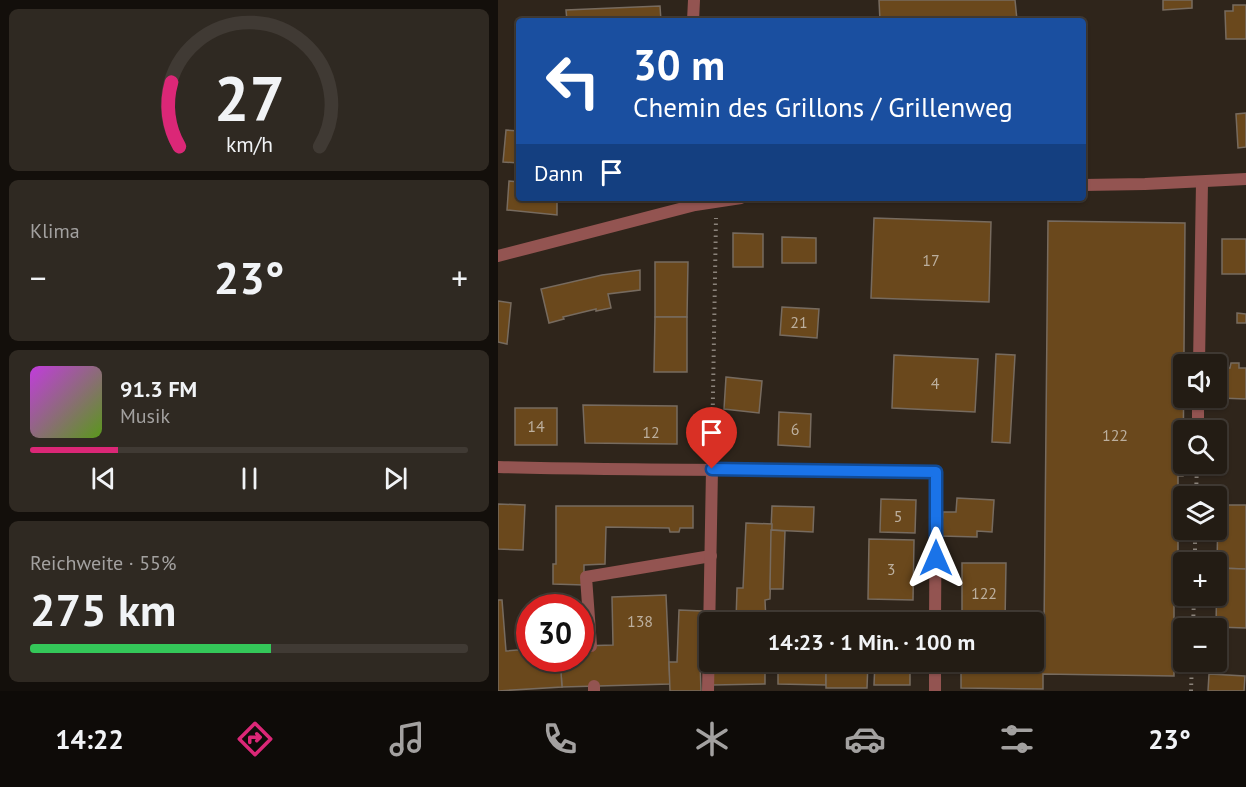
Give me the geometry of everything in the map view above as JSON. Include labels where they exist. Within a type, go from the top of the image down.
[{"type":"street","points":[[693,18],[694,0]]},
{"type":"street","points":[[1086,185],[1246,179]]},
{"type":"street","points":[[1199,354],[1202,182]]},
{"type":"street","points":[[498,256],[695,202],[722,201]]},
{"type":"street","points":[[498,467],[626,471],[712,469],[936,472],[935,612]]},
{"type":"street","points":[[708,691],[712,469]]},
{"type":"street","points":[[587,594],[586,577],[711,556]]},
{"type":"street","points":[[934,691],[935,672]]},
{"type":"path","points":[[712,469],[716,202]]},
{"type":"path","points":[[1191,691],[1192,672]]},
{"type":"building","points":[[879,0],[1015,0],[1017,18],[880,18]]},
{"type":"building","points":[[1163,0],[1192,0],[1192,8],[1163,10]]},
{"type":"building","points":[[1233,5],[1246,5],[1246,39],[1226,39],[1225,11],[1233,11]]},
{"type":"building","points":[[660,6],[661,18],[567,18],[566,10]]},
{"type":"building","points":[[1246,113],[1246,147],[1238,148],[1236,114]]},
{"type":"building","points":[[506,130],[516,131],[516,163],[503,162]]},
{"type":"building","points":[[509,181],[516,182],[516,201],[557,201],[557,215],[507,210]]},
{"type":"building","points":[[874,218],[991,222],[989,302],[871,298]]},
{"type":"building","points":[[1048,221],[1185,223],[1184,354],[1173,354],[1173,408],[1184,408],[1183,420],[1173,420],[1173,474],[1183,474],[1183,476],[1178,476],[1178,486],[1173,486],[1173,540],[1178,540],[1178,552],[1173,552],[1174,676],[1043,674],[1043,689],[961,688],[961,672],[1044,672]]},
{"type":"building","points":[[733,233],[763,234],[763,267],[733,267]]},
{"type":"building","points":[[782,237],[816,238],[816,263],[782,263]]},
{"type":"building","points":[[1222,239],[1246,239],[1246,274],[1222,274]]},
{"type":"building","points":[[655,262],[688,262],[687,317],[655,317]]},
{"type":"building","points":[[640,270],[640,290],[608,294],[611,308],[596,311],[596,309],[549,323],[541,289],[602,275]]},
{"type":"building","points":[[498,301],[511,303],[507,344],[498,342]]},
{"type":"building","points":[[782,307],[819,309],[817,338],[780,335]]},
{"type":"building","points":[[1237,313],[1246,314],[1246,323],[1237,323]]},
{"type":"building","points":[[655,317],[687,317],[687,372],[654,372]]},
{"type":"building","points":[[996,354],[1015,355],[1010,443],[992,442]]},
{"type":"building","points":[[894,355],[978,359],[975,412],[892,408]]},
{"type":"building","points":[[1231,363],[1239,363],[1239,368],[1246,368],[1246,399],[1227,398],[1227,368],[1230,368]]},
{"type":"building","points":[[726,377],[762,381],[759,413],[724,409]]},
{"type":"building","points":[[583,405],[677,406],[677,444],[585,443]]},
{"type":"building","points":[[515,408],[557,408],[557,445],[515,445]]},
{"type":"building","points":[[779,412],[811,414],[810,447],[778,445]]},
{"type":"building","points":[[957,498],[994,500],[992,532],[977,531],[977,537],[941,536],[943,512],[956,512]]},
{"type":"building","points":[[881,499],[916,500],[915,533],[880,532]]},
{"type":"building","points":[[498,504],[525,505],[523,550],[498,549]]},
{"type":"building","points":[[1227,505],[1246,505],[1246,569],[1227,568],[1227,552],[1217,552],[1217,540],[1227,540]]},
{"type":"building","points":[[556,506],[693,506],[693,528],[680,528],[679,532],[670,532],[669,528],[606,527],[605,564],[584,565],[584,585],[553,584],[553,564],[556,564]]},
{"type":"building","points":[[772,506],[814,507],[813,532],[771,530]]},
{"type":"building","points":[[746,523],[772,524],[770,599],[765,600],[766,612],[736,612],[737,588],[743,588]]},
{"type":"building","points":[[771,530],[785,531],[783,589],[770,589]]},
{"type":"building","points":[[869,539],[914,540],[913,600],[868,599]]},
{"type":"building","points":[[962,563],[1006,563],[1005,612],[962,612]]},
{"type":"building","points":[[1227,568],[1246,569],[1246,628],[1227,627],[1227,618],[1216,618],[1216,606],[1227,606]]},
{"type":"building","points":[[666,595],[670,684],[562,687],[561,672],[594,672],[594,646],[613,645],[612,597]]},
{"type":"building","points":[[498,600],[502,600],[506,651],[516,650],[516,672],[561,672],[562,687],[498,691]]},
{"type":"building","points":[[679,610],[702,611],[699,612],[701,691],[670,691],[669,662],[677,662]]},
{"type":"building","points":[[713,672],[765,672],[765,684],[713,685]]},
{"type":"building","points":[[778,672],[826,672],[826,685],[778,684]]},
{"type":"building","points":[[826,672],[868,672],[867,688],[826,688]]},
{"type":"building","points":[[875,672],[910,672],[910,685],[874,685]]},
{"type":"building","points":[[1209,674],[1245,676],[1244,691],[1208,691]]},
{"type":"route","points":[[712,469],[936,472],[936,558]]}]
